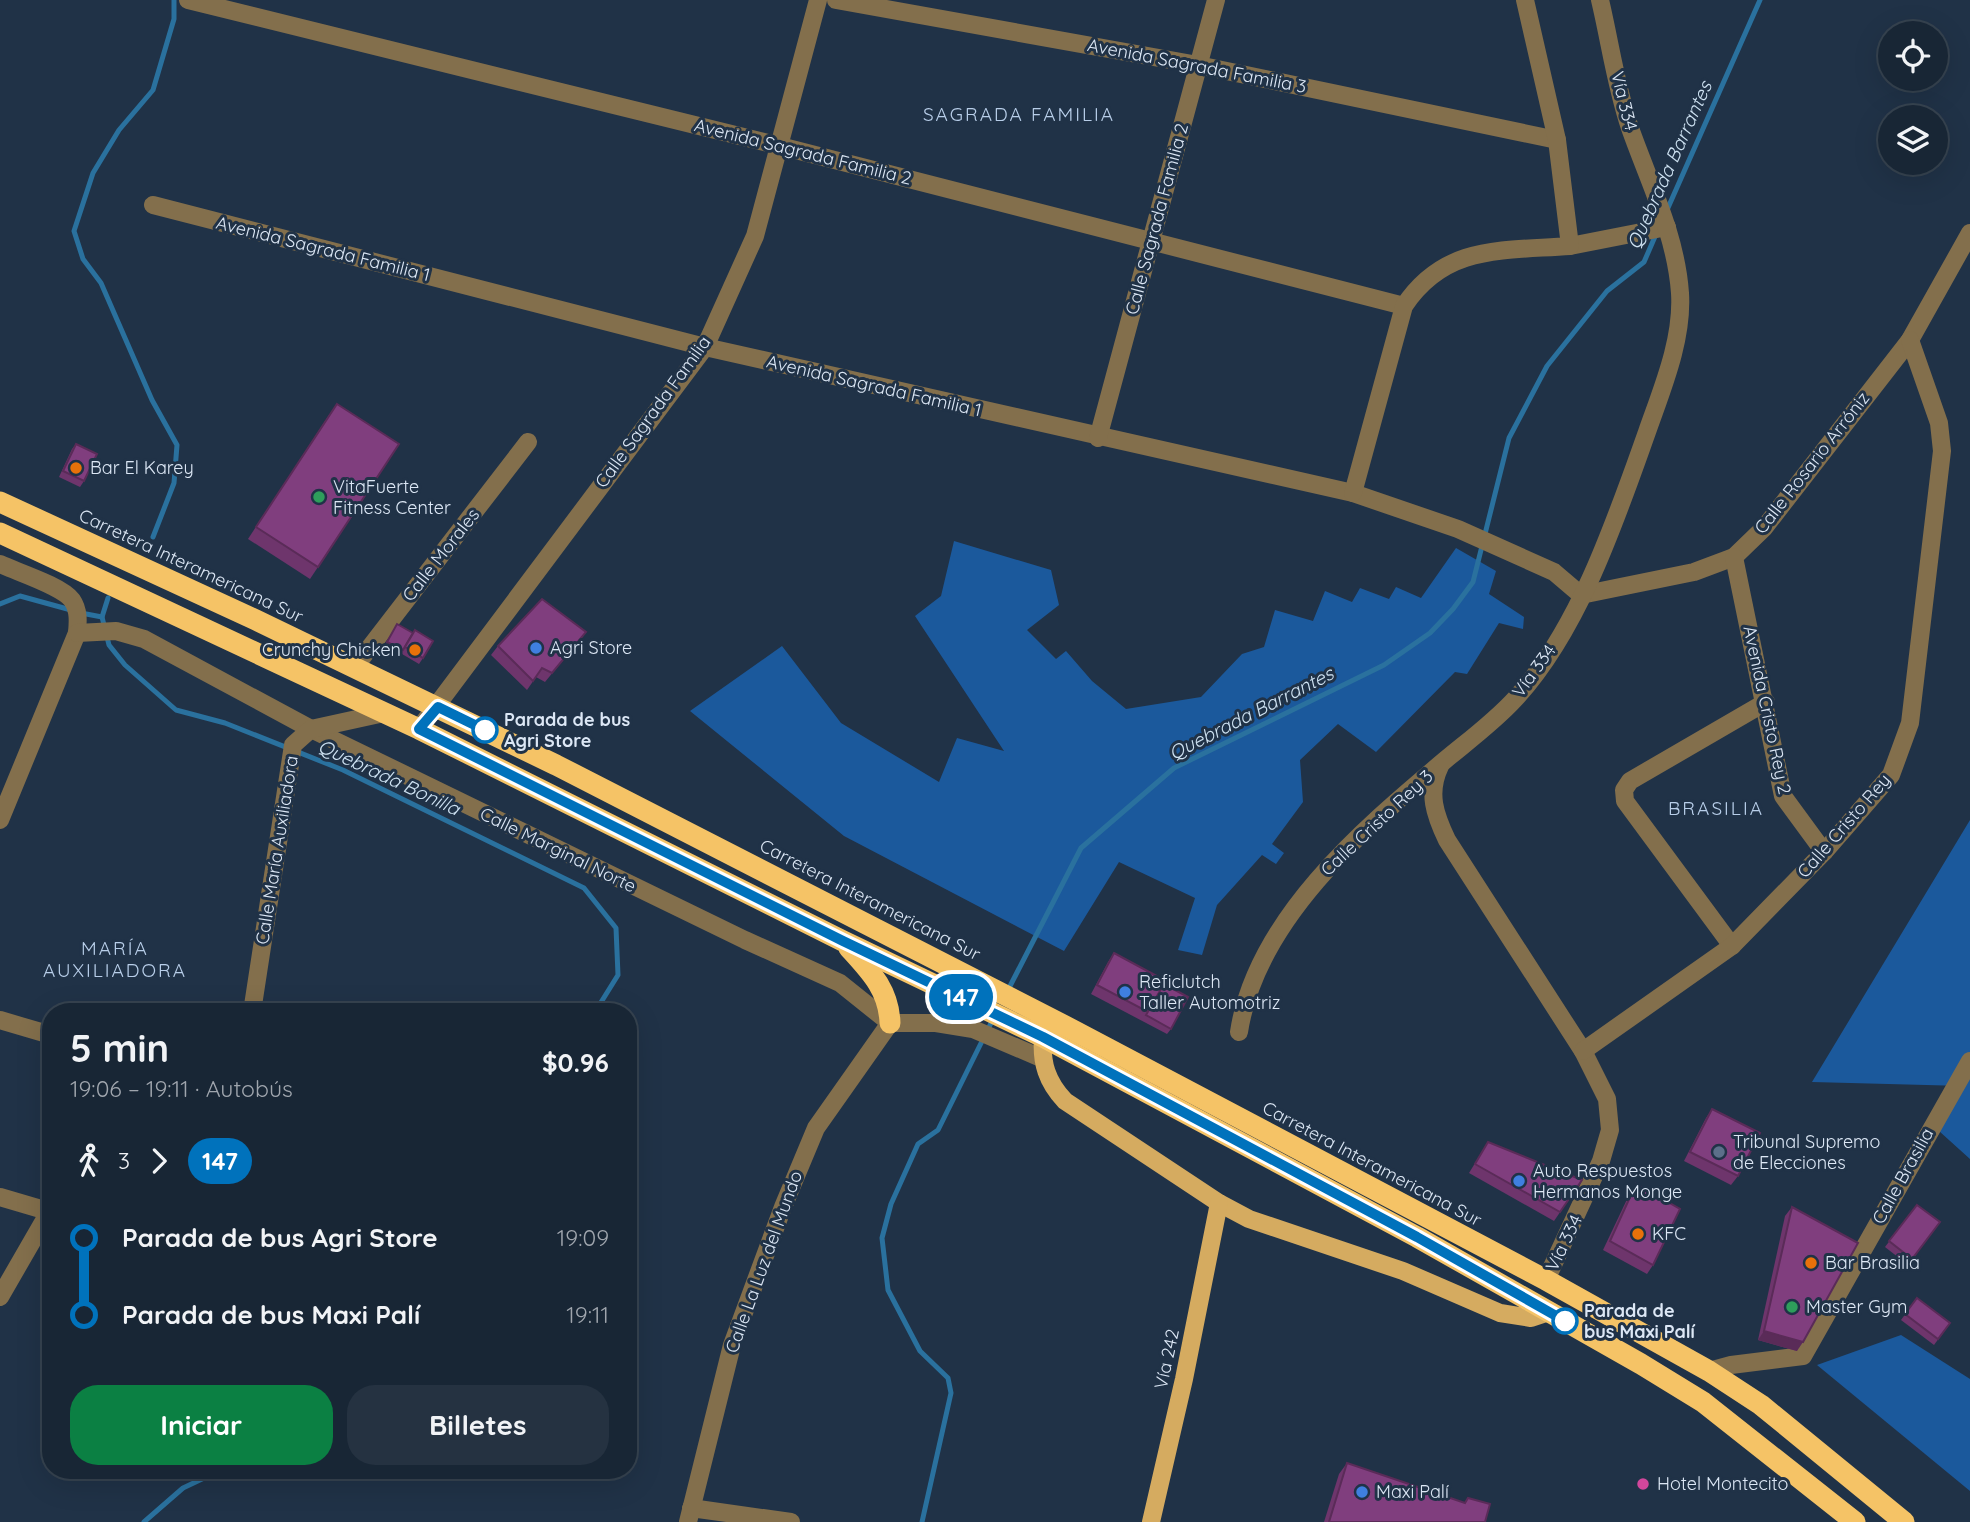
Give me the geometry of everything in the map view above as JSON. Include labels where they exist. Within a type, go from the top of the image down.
[{"type":"highway","name":"Carretera Interamericana Sur","points":[[0,502],[438,707],[1073,1030],[1303,1154],[1546,1280],[1709,1371],[1761,1405],[1904,1522]]},
{"type":"highway","points":[[0,533],[419,729],[843,941],[1042,1047],[1456,1259],[1703,1402],[1854,1522]]},
{"type":"highway","points":[[843,941],[876,977],[889,1004],[890,1023]]},
{"type":"highway","points":[[1456,1259],[1494,1272],[1546,1280],[1570,1324]]},
{"type":"highway","points":[[1590,1335],[1610,1337],[1761,1405]]},
{"type":"main road","points":[[1073,1030],[1051,1030],[1042,1047],[1051,1087],[1065,1101],[1219,1203],[1249,1219],[1403,1271],[1500,1313],[1531,1318],[1549,1312]]},
{"type":"main road","name":"Vía 242","points":[[1151,1522],[1184,1379],[1219,1203]]},
{"type":"street","name":"Calle Sagrada Familia","points":[[419,729],[705,347],[755,236],[818,0]]},
{"type":"street","name":"Avenida Sagrada Familia 3","points":[[836,0],[1198,65],[1558,140]]},
{"type":"street","name":"Calle Sagrada Familia 2","points":[[1098,438],[1216,0]]},
{"type":"street","points":[[1525,0],[1558,140],[1570,246]]},
{"type":"street","name":"Vía 334","points":[[1546,1280],[1590,1188],[1610,1130],[1607,1099],[1583,1051],[1447,840],[1434,807],[1432,792],[1442,763],[1494,720],[1518,696],[1545,662],[1581,595],[1629,482],[1675,344],[1680,295],[1667,227],[1629,124],[1600,0]]},
{"type":"street","name":"Avenida Sagrada Familia 2","points":[[195,2],[780,146],[1404,306]]},
{"type":"street","name":"Avenida Sagrada Familia 1","points":[[153,205],[705,347],[1098,438],[1353,493],[1458,529],[1554,572],[1581,595]]},
{"type":"street","points":[[1353,493],[1404,306],[1418,284],[1433,272],[1459,259],[1490,252],[1570,246],[1667,227]]},
{"type":"street","name":"Calle Rosario Arróniz","points":[[1581,595],[1694,572],[1734,557],[1764,528],[1910,340],[1970,233]]},
{"type":"street","name":"Calle Cristo Rey","points":[[1583,1051],[1732,946],[1824,852],[1891,775],[1910,723],[1942,451],[1939,423],[1910,340]]},
{"type":"street","name":"Calle Morales","points":[[354,668],[528,442]]},
{"type":"street","name":"Avenida Cristo Rey 2","points":[[1734,557],[1766,702],[1783,796],[1824,852]]},
{"type":"street","points":[[0,564],[65,594],[75,607],[77,633],[0,820]]},
{"type":"street","name":"Calle Marginal Norte","points":[[77,633],[116,631],[144,639],[311,729],[745,940],[841,983],[890,1023]]},
{"type":"street","points":[[1732,946],[1625,801],[1624,790],[1630,781],[1766,702]]},
{"type":"street","name":"Calle María Auxiliadora","points":[[253,1003],[293,745],[311,729],[384,713]]},
{"type":"street","name":"Calle Cristo Rey 3","points":[[1239,1032],[1242,1009],[1258,971],[1287,920],[1322,872],[1442,763]]},
{"type":"street","points":[[0,1020],[42,1032]]},
{"type":"street","points":[[890,1023],[936,1023],[973,1029],[1042,1047]]},
{"type":"street","name":"Calle La Luz del Mundo","points":[[690,1515],[732,1345],[783,1207],[816,1128],[890,1023]]},
{"type":"street","name":"Calle Brasilia","points":[[1709,1371],[1731,1365],[1802,1356],[1970,1061]]},
{"type":"street","points":[[0,1197],[42,1210]]},
{"type":"street","points":[[0,1297],[42,1226]]},
{"type":"street","points":[[690,1515],[791,1522]]},
{"type":"shaded area","points":[[954,541],[1051,570],[1059,605],[1027,630],[1056,659],[1066,651],[1092,681],[1126,709],[1201,697],[1242,654],[1264,647],[1275,610],[1313,621],[1325,591],[1352,602],[1360,588],[1389,599],[1396,587],[1421,598],[1456,548],[1496,571],[1489,594],[1524,617],[1523,629],[1499,623],[1467,674],[1455,672],[1376,752],[1338,724],[1300,760],[1303,802],[1272,844],[1284,853],[1276,864],[1262,855],[1217,905],[1202,955],[1178,950],[1195,898],[1119,862],[1064,951],[844,836],[690,711],[782,646],[841,723],[939,782],[957,738],[1004,751],[915,616],[941,596]]},
{"type":"shaded area","points":[[1970,820],[1970,1159],[1939,1131],[1964,1086],[1812,1082]]},
{"type":"shaded area","points":[[1901,1335],[1970,1379],[1970,1491],[1817,1365]]},
{"type":"building","name":"VitaFuerte Fitness Center","points":[[337,404],[399,444],[318,567],[256,527]]},
{"type":"building","name":"Bar El Karey","points":[[76,444],[97,454],[84,481],[63,471]]},
{"type":"building","name":"Agri Store","points":[[542,599],[586,632],[552,673],[542,668],[533,681],[498,646]]},
{"type":"building","points":[[397,624],[413,633],[403,650],[387,642]]},
{"type":"building","name":"Crunchy Chicken","points":[[415,630],[433,641],[423,658],[405,647]]},
{"type":"building","name":"Reficlutch Taller Automotriz","points":[[1114,953],[1166,981],[1148,1012],[1097,985]]},
{"type":"building","points":[[1164,984],[1188,997],[1171,1029],[1146,1015]]},
{"type":"building","name":"Tribunal Supremo de Elecciones","points":[[1712,1109],[1760,1133],[1738,1176],[1690,1152]]},
{"type":"building","name":"Auto Respuestos Hermanos Monge","points":[[1488,1142],[1582,1180],[1560,1212],[1475,1164]]},
{"type":"building","name":"KFC","points":[[1636,1184],[1680,1209],[1653,1265],[1610,1241]]},
{"type":"building","points":[[1917,1205],[1940,1222],[1912,1259],[1889,1241]]},
{"type":"building","points":[[1792,1207],[1858,1243],[1803,1342],[1764,1331]]},
{"type":"building","points":[[1917,1298],[1950,1323],[1938,1339],[1905,1314]]},
{"type":"building","name":"Maxi Palí","points":[[1347,1463],[1465,1503],[1468,1498],[1490,1504],[1485,1522],[1329,1522]]},
{"type":"waterway","name":"Quebrada Bonilla","points":[[153,537],[174,483],[177,445],[152,400],[101,283],[83,259],[74,231],[93,173],[119,130],[153,90],[174,19],[174,0]]},
{"type":"waterway","name":"Quebrada Barrantes","points":[[1667,210],[1760,0]]},
{"type":"waterway","name":"Quebrada Barrantes","points":[[1007,992],[1081,848],[1174,768],[1384,665],[1430,633],[1453,609],[1473,582],[1509,438],[1547,366],[1607,291],[1644,262],[1657,232]]},
{"type":"waterway","points":[[0,604],[20,596],[71,610]]},
{"type":"waterway","name":"Quebrada Bonilla","points":[[108,598],[102,617],[109,645],[125,665],[176,710],[225,723],[343,770],[584,888],[616,928],[618,975],[601,1003]]},
{"type":"waterway","points":[[81,613],[102,617]]},
{"type":"waterway","name":"Quebrada Barrantes","points":[[922,1522],[951,1393],[948,1378],[920,1351],[888,1290],[882,1238],[891,1204],[918,1144],[938,1130],[993,1019]]},
{"type":"waterway","name":"Quebrada Bonilla","points":[[144,1522],[183,1488],[202,1479]]},
{"type":"bus line","name":"147","points":[[485,730],[438,707],[419,729],[843,941],[1043,1037],[1417,1237],[1565,1321]]},
{"type":"place","name":"Bar El Karey","points":[[76,468]]},
{"type":"place","name":"VitaFuerte Fitness Center","points":[[319,497]]},
{"type":"place","name":"Agri Store","points":[[536,648]]},
{"type":"place","name":"Crunchy Chicken","points":[[415,650]]},
{"type":"place","name":"Parada de bus Agri Store","points":[[485,730]]},
{"type":"place","name":"Reficlutch Taller Automotriz","points":[[1125,992]]},
{"type":"place","name":"Tribunal Supremo de Elecciones","points":[[1719,1152]]},
{"type":"place","name":"Auto Respuestos Hermanos Monge","points":[[1519,1181]]},
{"type":"place","name":"KFC","points":[[1638,1234]]},
{"type":"place","name":"Bar Brasilia","points":[[1811,1263]]},
{"type":"place","name":"Master Gym","points":[[1792,1307]]},
{"type":"place","name":"Parada de bus Maxi Palí","points":[[1565,1321]]},
{"type":"place","name":"Hotel Montecito","points":[[1643,1484]]},
{"type":"place","name":"Maxi Palí","points":[[1362,1492]]},
{"type":"district","name":"SAGRADA FAMILIA","points":[[1019,114]]},
{"type":"district","name":"BRASILIA","points":[[1716,808]]},
{"type":"district","name":"MARÍA AUXILIADORA","points":[[115,959]]}]
